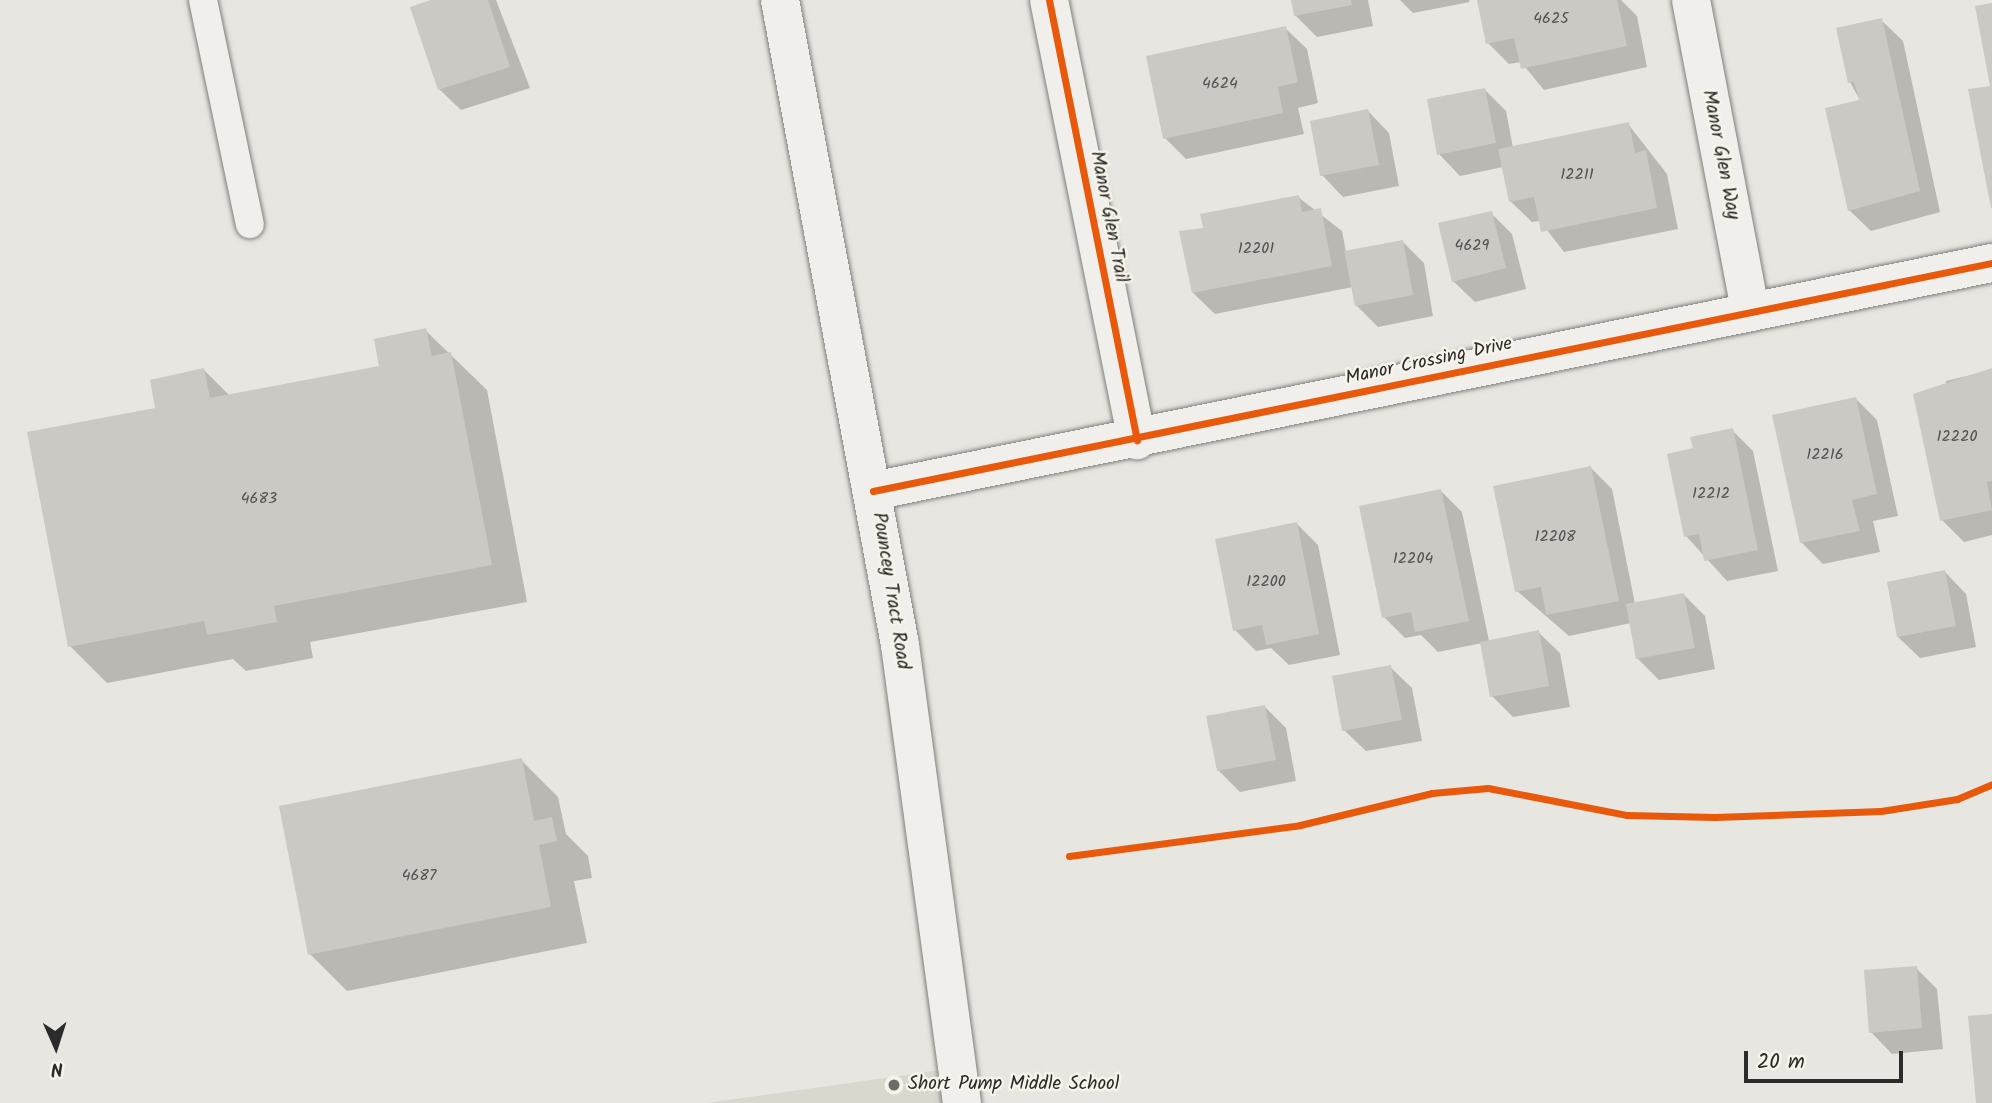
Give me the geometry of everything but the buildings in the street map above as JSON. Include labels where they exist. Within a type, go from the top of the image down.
[{"type":"street","name":"Pouncey Tract Road","points":[[780,0],[873,491],[962,1103]]},
{"type":"street","name":"Manor Glen Trail","points":[[1049,0],[1137,440]]},
{"type":"street","name":"Manor Glen Way","points":[[1690,0],[1750,310]]},
{"type":"street","name":"Manor Crossing Drive","points":[[873,491],[1137,440],[1750,310],[1992,263]]},
{"type":"lane","points":[[203,0],[250,224]]},
{"type":"shaded area","name":"Short Pump Middle School","points":[[956,1068],[959,1103],[706,1103]]},
{"type":"cycle path","points":[[1049,0],[1137,440]]},
{"type":"cycle path","points":[[873,491],[1992,263]]},
{"type":"cycle path","points":[[1069,856],[1300,825],[1432,793],[1488,788],[1627,815],[1715,817],[1881,811],[1957,799],[1992,784]]},
{"type":"place","name":"Short Pump Middle School","points":[[894,1085]]}]
